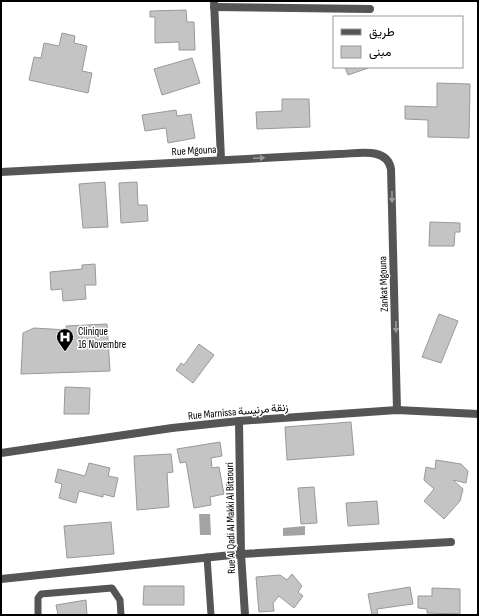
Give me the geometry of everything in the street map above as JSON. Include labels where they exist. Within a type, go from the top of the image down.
[{"type":"street","points":[[220,160],[214,4],[370,9]]},
{"type":"street","name":"Rue Mgouna","points":[[1,172],[368,153],[380,154],[388,158]]},
{"type":"street","name":"Zankat Mgouna","points":[[388,158],[392,183],[397,410]]},
{"type":"street","name":"Rue Marnissa زنقة مرنيسة","points":[[1,453],[172,428],[239,421],[397,410],[478,414]]},
{"type":"street","name":"Rue Al Qadi Al Makki Al Bitaouri","points":[[239,421],[241,554],[245,615]]},
{"type":"street","points":[[1,579],[241,554],[451,542]]},
{"type":"lane","points":[[207,557],[211,615]]},
{"type":"lane","points":[[38,615],[38,598],[41,594],[112,588],[120,600],[121,615]]},
{"type":"shaded area","points":[[199,514],[210,514],[211,535],[200,535]]},
{"type":"shaded area","points":[[305,526],[305,535],[283,536],[283,528]]},
{"type":"building","points":[[186,10],[187,22],[194,22],[195,50],[179,50],[179,42],[155,43],[155,17],[150,17],[150,11]]},
{"type":"building","points":[[62,33],[75,36],[74,43],[87,46],[82,71],[92,73],[88,93],[29,80],[34,57],[41,58],[44,43],[59,46]]},
{"type":"building","points":[[192,58],[200,83],[162,95],[154,69]]},
{"type":"building","points":[[345,68],[368,68],[348,75]]},
{"type":"building","points":[[437,83],[470,84],[469,138],[428,137],[428,120],[405,119],[405,106],[437,107]]},
{"type":"building","points":[[282,99],[309,99],[310,127],[257,129],[256,112],[282,111]]},
{"type":"building","points":[[176,110],[177,116],[191,114],[195,138],[168,143],[166,128],[145,131],[142,115]]},
{"type":"building","points":[[105,182],[108,227],[83,228],[79,184]]},
{"type":"building","points":[[137,182],[138,205],[147,205],[148,221],[121,223],[119,183]]},
{"type":"building","points":[[430,222],[460,223],[460,232],[455,232],[454,246],[429,246]]},
{"type":"building","points":[[95,264],[96,285],[85,285],[86,299],[63,301],[62,289],[51,290],[50,272],[82,269],[82,265]]},
{"type":"building","points":[[439,314],[458,321],[441,363],[422,357]]},
{"type":"building","name":"Clinique 16 Novembre","points":[[107,324],[110,371],[21,374],[23,333],[34,328],[67,330],[66,326]]},
{"type":"building","points":[[199,344],[214,355],[193,383],[176,370],[181,363],[184,365]]},
{"type":"building","points":[[65,387],[90,388],[89,414],[64,414]]},
{"type":"building","points":[[351,422],[354,455],[287,460],[285,427]]},
{"type":"building","points":[[220,442],[222,456],[211,458],[212,468],[219,467],[224,494],[210,497],[211,505],[194,508],[186,462],[180,463],[177,449]]},
{"type":"building","points":[[171,454],[173,472],[167,473],[169,507],[137,510],[134,456]]},
{"type":"building","points":[[436,460],[461,464],[468,471],[466,483],[453,480],[463,489],[460,501],[444,519],[424,501],[434,489],[424,480],[426,467],[435,469]]},
{"type":"building","points":[[89,463],[110,468],[108,476],[118,478],[114,497],[103,494],[103,497],[79,491],[76,503],[59,498],[62,484],[55,482],[58,469],[85,476]]},
{"type":"building","points":[[314,487],[317,523],[301,524],[298,488]]},
{"type":"building","points":[[377,501],[379,524],[348,526],[346,503]]},
{"type":"building","points":[[111,522],[114,554],[67,558],[64,526]]},
{"type":"building","points":[[292,574],[302,586],[298,592],[303,596],[294,608],[279,596],[273,603],[274,611],[259,612],[256,577],[280,575],[287,580]]},
{"type":"building","points":[[144,586],[184,586],[184,605],[143,605]]},
{"type":"building","points":[[410,587],[413,604],[377,609],[378,615],[372,615],[368,594]]},
{"type":"building","points":[[432,588],[460,589],[460,614],[427,613],[427,609],[418,608],[418,596],[432,596]]},
{"type":"building","points":[[86,600],[87,615],[58,615],[56,605]]},
{"type":"place","name":"Clinique 16 Novembre","points":[[65,352]]}]
